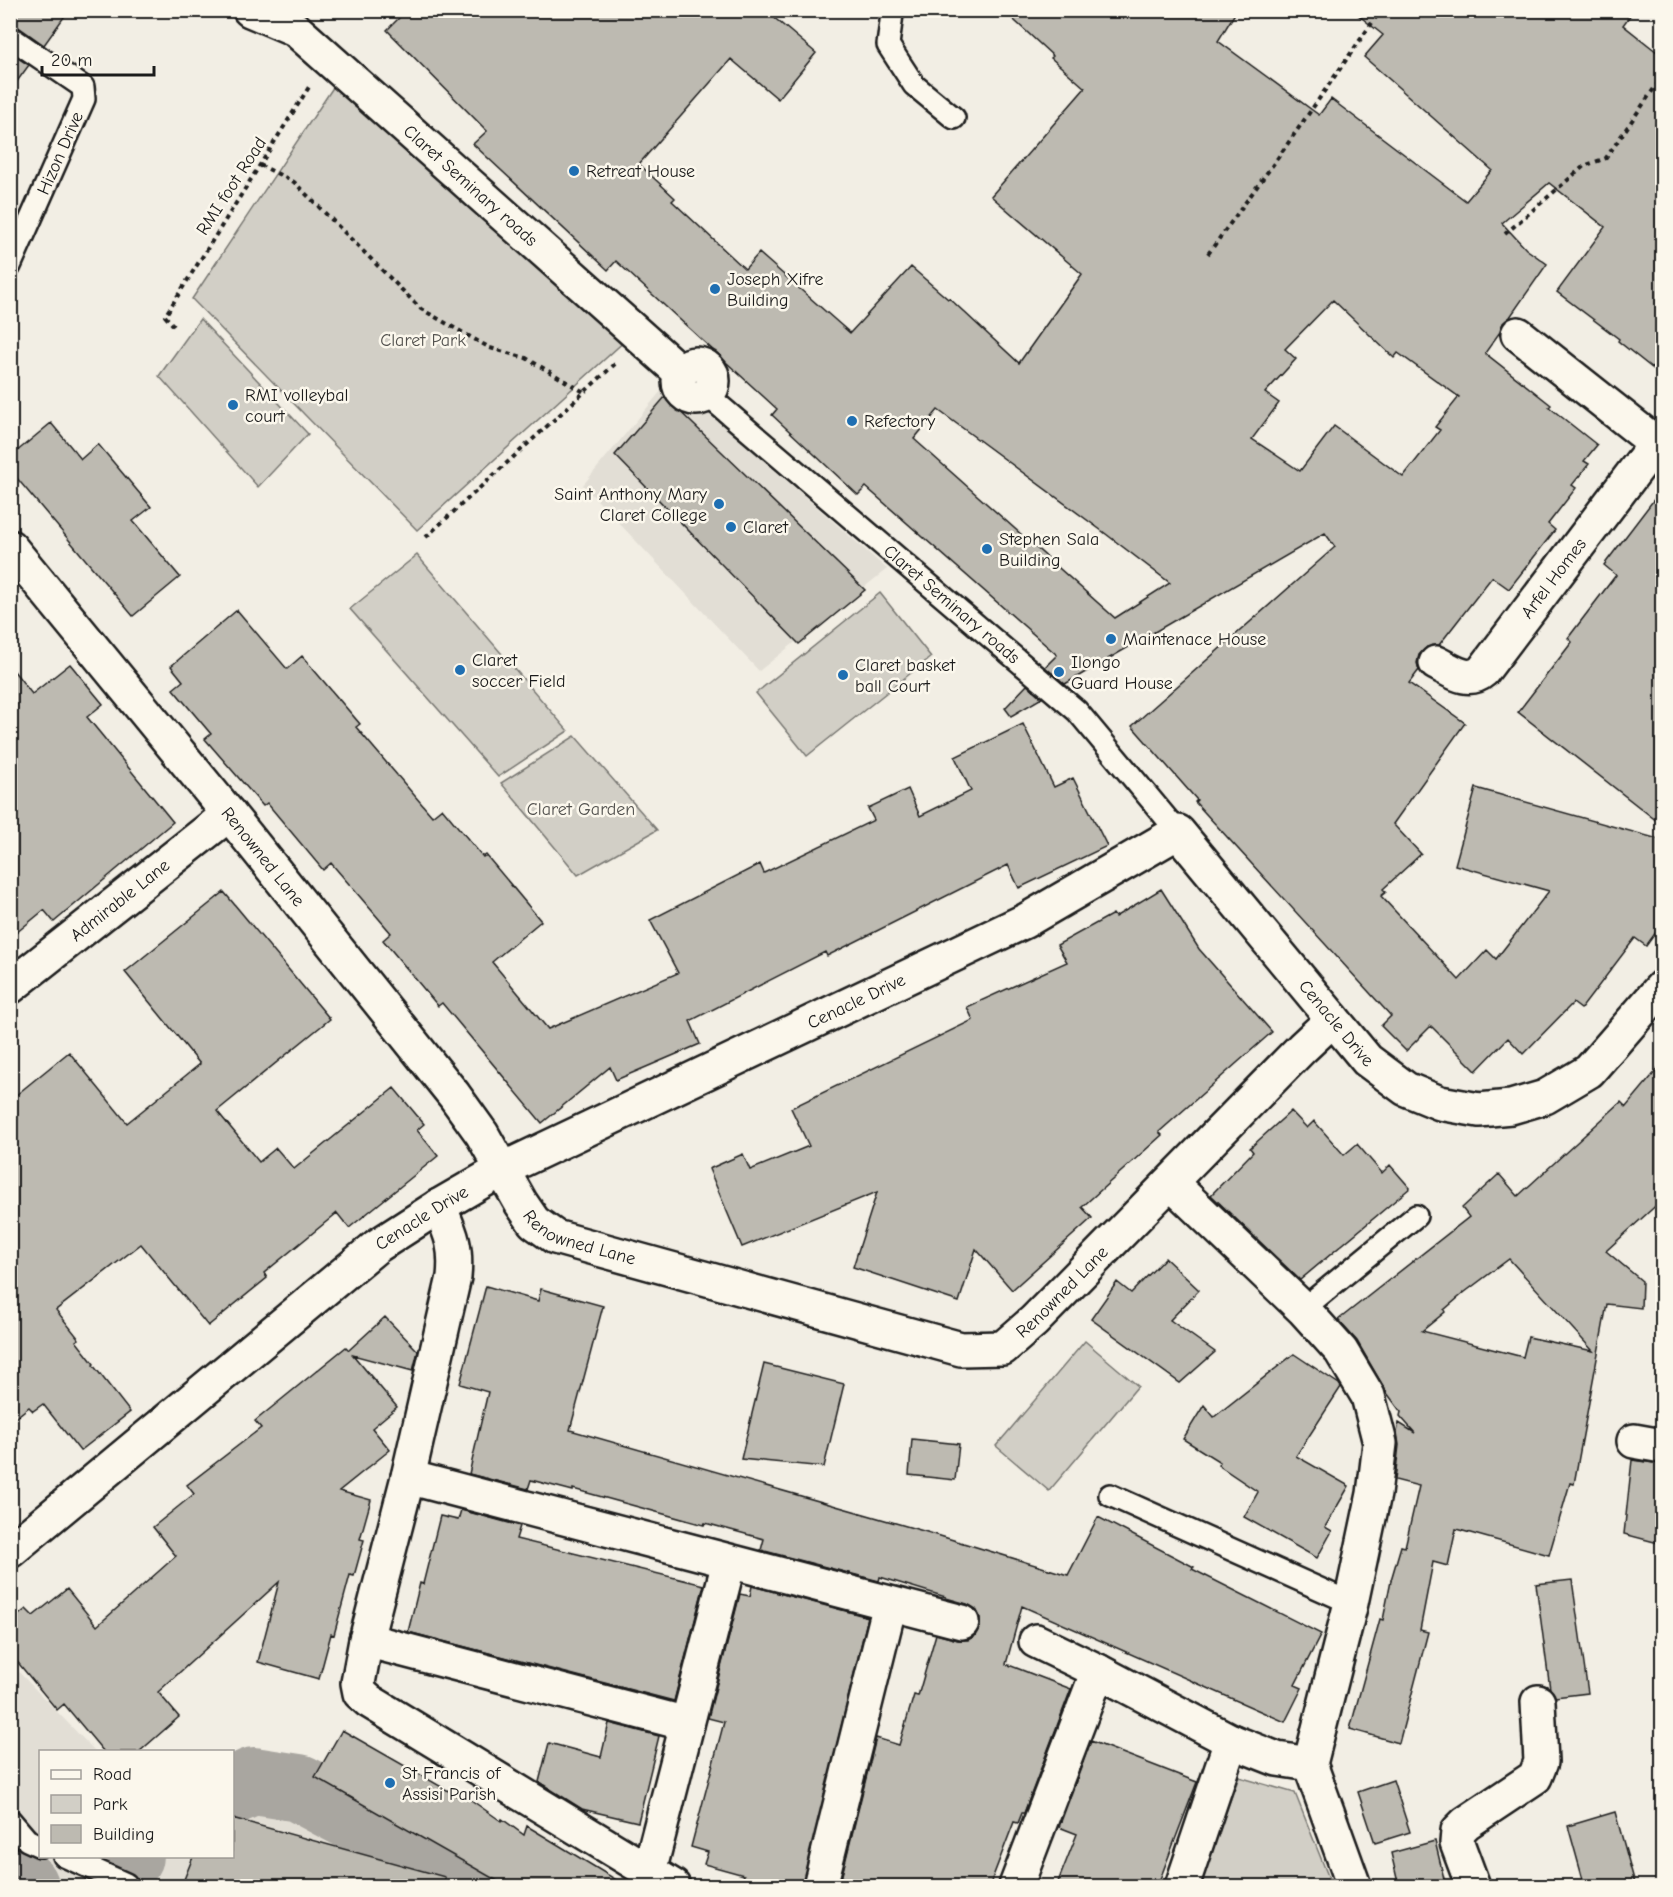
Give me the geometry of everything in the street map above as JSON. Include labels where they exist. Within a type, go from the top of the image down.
[{"type":"street","name":"Claret Seminary roads","points":[[250,10],[295,29],[681,373],[693,364],[707,369],[712,375],[713,382],[707,395]]},
{"type":"street","name":"Arfel Homes","points":[[1436,663],[1468,678],[1477,676],[1483,671],[1659,445],[1518,334]]},
{"type":"street","name":"Renowned Lane","points":[[10,547],[229,814],[454,1095],[482,1134],[534,1222],[555,1237],[961,1349],[1003,1348],[1034,1321],[1332,1019]]},
{"type":"street","name":"Admirable Lane","points":[[10,987],[229,814]]},
{"type":"street","name":"Cenacle Drive","points":[[10,1551],[377,1246],[439,1206],[503,1169],[1025,921],[1178,832],[1367,1060],[1406,1089],[1440,1103],[1479,1110],[1511,1107],[1545,1097],[1589,1071],[1662,987]]},
{"type":"street","points":[[1171,1182],[1303,1309],[1341,1352],[1368,1396],[1380,1443],[1374,1494],[1351,1603],[1310,1764],[1354,1887]]},
{"type":"street","points":[[439,1206],[452,1237],[456,1256],[454,1277],[408,1478],[366,1640],[358,1683],[360,1693],[369,1701],[661,1879],[687,1724],[729,1562]]},
{"type":"street","points":[[408,1478],[962,1622]]},
{"type":"street","points":[[820,1887],[890,1604]]},
{"type":"street","points":[[366,1640],[687,1724]]},
{"type":"street","points":[[1036,1641],[1231,1741],[1277,1759],[1310,1764]]},
{"type":"street","points":[[1016,1887],[1098,1671]]},
{"type":"street","points":[[1473,1887],[1457,1843],[1458,1831],[1466,1823],[1535,1777],[1541,1762],[1538,1702]]},
{"type":"street","points":[[1182,1887],[1231,1741]]},
{"type":"lane","points":[[895,10],[892,15],[888,45],[914,86],[954,118]]},
{"type":"lane","name":"Hizon Drive","points":[[10,37],[83,87],[84,93],[84,99],[10,266]]},
{"type":"lane","name":"Claret Seminary roads","points":[[707,395],[1077,711],[1178,832]]},
{"type":"lane","points":[[1303,1309],[1416,1216]]},
{"type":"lane","points":[[1110,1495],[1351,1603]]},
{"type":"lane","points":[[10,1820],[27,1840],[39,1846]]},
{"type":"lane","points":[[66,1858],[126,1884]]},
{"type":"path","points":[[1208,254],[1284,150],[1381,10]]},
{"type":"path","name":"RMI foot Road","points":[[174,327],[165,316],[327,58]]},
{"type":"path","points":[[1505,234],[1584,166],[1606,158],[1662,77]]},
{"type":"path","points":[[260,165],[294,182],[421,309],[490,348],[526,358],[584,392]]},
{"type":"path","points":[[426,537],[642,339]]},
{"type":"shaded area","name":"Claret","points":[[671,379],[887,569],[759,671],[583,485]]},
{"type":"shaded area","points":[[10,1663],[94,1750],[39,1750],[39,1858],[234,1858],[234,1789],[276,1795],[418,1873],[412,1886],[11,1886]]},
{"type":"green space","name":"Claret Park","points":[[336,83],[628,338],[417,530],[192,299]]},
{"type":"green space","name":"RMI volleybal court","points":[[200,319],[308,434],[258,487],[159,376]]},
{"type":"green space","name":"Claret soccer Field","points":[[417,555],[568,731],[498,777],[350,609]]},
{"type":"green space","name":"Claret basket ball Court","points":[[880,593],[931,657],[807,756],[756,693]]},
{"type":"green space","name":"Claret Garden","points":[[575,736],[657,830],[578,875],[501,783]]},
{"type":"green space","points":[[1085,1341],[1138,1386],[1049,1491],[996,1446]]},
{"type":"green space","points":[[1239,1777],[1295,1793],[1332,1886],[1198,1886]]},
{"type":"building","points":[[10,10],[69,10],[44,45],[17,26],[10,24]]},
{"type":"building","points":[[407,10],[765,10],[816,53],[778,99],[731,59],[639,164],[675,198],[672,201],[745,269],[759,253],[850,333],[911,267],[949,298],[1019,363],[1082,274],[991,196],[1085,88],[1003,10],[1237,10],[1218,41],[1319,115],[1331,99],[1466,201],[1492,170],[1364,57],[1383,35],[1352,10],[1634,10],[1623,25],[1662,56],[1662,376],[1618,341],[1619,339],[1557,292],[1605,227],[1549,183],[1502,223],[1526,249],[1547,264],[1510,317],[1503,323],[1500,332],[1485,353],[1597,445],[1584,461],[1589,464],[1572,485],[1576,488],[1548,524],[1555,530],[1509,589],[1492,577],[1439,645],[1427,647],[1419,655],[1417,663],[1419,670],[1409,683],[1465,723],[1393,824],[1421,854],[1383,889],[1386,892],[1381,896],[1459,980],[1487,950],[1496,959],[1549,891],[1455,865],[1476,788],[1662,840],[1662,924],[1646,946],[1635,938],[1581,1009],[1573,1003],[1523,1054],[1508,1038],[1476,1071],[1431,1026],[1406,1051],[1381,1026],[1391,1016],[1195,802],[1197,800],[1132,726],[1335,547],[1325,533],[1065,684],[1045,667],[1057,655],[866,487],[858,495],[772,415],[777,409],[616,261],[608,270],[473,144],[487,131],[387,30]],"holes":[[[1333,300],[1394,358],[1398,353],[1459,397],[1435,427],[1440,430],[1403,477],[1334,426],[1300,471],[1252,439],[1279,403],[1265,393],[1296,359],[1285,349]],[[938,410],[1102,531],[1170,583],[1115,618],[914,439]]]},
{"type":"building","points":[[10,53],[29,65],[10,91]]},
{"type":"building","name":"Saint Anthony Mary Claret College","points":[[665,397],[865,590],[799,644],[615,455]]},
{"type":"building","points":[[51,423],[81,459],[98,444],[151,507],[133,521],[180,577],[133,616],[10,470],[10,457]]},
{"type":"building","points":[[1662,489],[1662,825],[1518,712],[1572,642],[1568,638],[1616,575],[1604,565]]},
{"type":"building","points":[[237,610],[287,669],[302,656],[360,724],[356,727],[432,816],[442,808],[483,857],[486,855],[541,921],[492,962],[548,1029],[678,973],[650,920],[760,864],[764,873],[874,820],[868,808],[908,789],[920,816],[971,791],[955,757],[1023,724],[1054,787],[1073,778],[1107,846],[1019,888],[1008,865],[827,956],[825,952],[690,1021],[700,1044],[616,1080],[610,1067],[542,1123],[442,1003],[438,1006],[383,940],[391,933],[331,863],[323,870],[267,803],[263,806],[205,739],[211,734],[173,689],[183,681],[171,666]]},
{"type":"building","points":[[70,664],[103,704],[87,717],[173,822],[54,922],[44,910],[10,938],[10,666],[32,694]]},
{"type":"building","points":[[1027,685],[1042,698],[1011,716],[1005,708]]},
{"type":"building","points":[[1161,889],[1199,949],[1272,1032],[1159,1132],[1162,1135],[1082,1207],[1092,1218],[1012,1290],[976,1249],[959,1302],[853,1267],[877,1192],[742,1247],[709,1169],[743,1154],[750,1170],[809,1146],[791,1108],[973,1020],[967,1007],[1067,962],[1057,945],[1113,914],[1115,917]]},
{"type":"building","points":[[224,892],[330,1019],[217,1111],[259,1162],[276,1148],[294,1169],[394,1088],[424,1124],[417,1130],[438,1156],[349,1228],[337,1213],[264,1273],[267,1278],[208,1326],[141,1244],[56,1310],[79,1339],[76,1341],[93,1365],[130,1412],[80,1451],[43,1404],[33,1411],[29,1407],[10,1422],[10,1100],[69,1052],[127,1123],[200,1064],[125,972]]},
{"type":"building","points":[[1662,1064],[1662,1200],[1606,1251],[1642,1281],[1641,1308],[1607,1304],[1574,1484],[1570,1483],[1549,1555],[1456,1529],[1448,1566],[1433,1562],[1420,1630],[1428,1632],[1399,1743],[1350,1729],[1380,1619],[1383,1620],[1401,1546],[1405,1547],[1419,1486],[1395,1480],[1399,1423],[1415,1433],[1400,1416],[1401,1412],[1387,1393],[1357,1341],[1338,1320],[1469,1217],[1462,1208],[1499,1174],[1518,1196],[1621,1102],[1626,1107]],"holes":[[[1509,1259],[1593,1351],[1528,1337],[1523,1357],[1422,1331],[1465,1292]]]},
{"type":"building","points":[[1291,1111],[1307,1128],[1314,1121],[1344,1155],[1357,1144],[1382,1173],[1390,1165],[1410,1188],[1300,1280],[1211,1195],[1253,1152],[1250,1148]]},
{"type":"building","points":[[1165,1258],[1199,1290],[1170,1320],[1215,1352],[1180,1383],[1091,1319],[1117,1282],[1131,1293]]},
{"type":"building","points":[[486,1286],[538,1301],[541,1289],[603,1306],[570,1430],[927,1532],[1068,1575],[1098,1517],[1194,1567],[1192,1569],[1321,1634],[1295,1685],[1302,1688],[1285,1722],[1022,1606],[1006,1664],[1071,1689],[1024,1813],[1018,1823],[1014,1822],[989,1887],[839,1887],[876,1738],[899,1745],[914,1695],[918,1696],[936,1634],[958,1640],[968,1640],[975,1636],[980,1626],[980,1617],[976,1609],[946,1597],[880,1577],[879,1581],[761,1550],[764,1539],[705,1523],[704,1525],[573,1489],[573,1491],[531,1480],[528,1489],[469,1474],[488,1392],[460,1384]]},
{"type":"building","points":[[385,1317],[418,1351],[413,1371],[353,1355],[397,1407],[372,1428],[390,1450],[339,1491],[371,1500],[360,1539],[364,1540],[354,1576],[350,1575],[334,1635],[331,1634],[319,1679],[258,1662],[279,1582],[158,1692],[179,1717],[141,1750],[102,1750],[64,1704],[57,1710],[10,1653],[10,1622],[26,1609],[33,1616],[67,1589],[97,1626],[176,1556],[153,1527],[194,1494],[187,1485],[261,1428],[255,1421],[346,1347],[349,1350]]},
{"type":"building","points":[[1294,1354],[1341,1387],[1296,1456],[1349,1486],[1325,1527],[1332,1531],[1317,1558],[1244,1517],[1258,1492],[1218,1465],[1220,1462],[1183,1439],[1204,1405],[1214,1417]]},
{"type":"building","points":[[764,1364],[844,1384],[824,1467],[741,1459]]},
{"type":"building","points":[[912,1439],[959,1444],[955,1480],[909,1475]]},
{"type":"building","points":[[1632,1460],[1662,1464],[1662,1544],[1624,1534]]},
{"type":"building","points":[[461,1510],[520,1526],[516,1539],[704,1585],[674,1701],[408,1632],[440,1516],[458,1520]]},
{"type":"building","points":[[1572,1580],[1588,1693],[1555,1697],[1550,1689],[1536,1584]]},
{"type":"building","points":[[752,1586],[868,1617],[802,1887],[741,1887],[744,1875],[704,1864],[708,1852],[691,1847],[724,1722],[708,1718],[740,1594],[750,1596]]},
{"type":"building","points":[[609,1723],[659,1736],[638,1822],[582,1809],[539,1782],[549,1743],[601,1757]]},
{"type":"building","points":[[342,1730],[459,1797],[461,1793],[524,1835],[527,1826],[628,1887],[508,1887],[315,1777]]},
{"type":"building","points":[[1091,1741],[1197,1782],[1157,1887],[1056,1887],[1077,1834],[1059,1827]]},
{"type":"building","points":[[1393,1780],[1410,1832],[1375,1843],[1358,1792]]},
{"type":"building","points":[[1615,1812],[1636,1887],[1585,1887],[1568,1826]]},
{"type":"building","points":[[234,1819],[445,1877],[444,1887],[181,1887],[193,1858],[234,1858]]},
{"type":"building","points":[[1435,1841],[1446,1887],[1399,1887],[1391,1853]]},
{"type":"waterway","points":[[234,1790],[254,1781],[299,1788],[483,1886]]},
{"type":"waterway","points":[[10,1878],[25,1886]]},
{"type":"place","name":"Retreat House","points":[[574,171]]},
{"type":"place","name":"Joseph Xifre Building","points":[[715,289]]},
{"type":"place","name":"RMI volleybal court","points":[[233,405]]},
{"type":"place","name":"Refectory","points":[[852,421]]},
{"type":"place","name":"Saint Anthony Mary Claret College","points":[[719,504]]},
{"type":"place","name":"Claret","points":[[731,527]]},
{"type":"place","name":"Stephen Sala Building","points":[[987,549]]},
{"type":"place","name":"Maintenace House","points":[[1111,639]]},
{"type":"place","name":"Claret soccer Field","points":[[460,670]]},
{"type":"place","name":"Ilongo Guard House","points":[[1059,672]]},
{"type":"place","name":"Claret basket ball Court","points":[[843,675]]},
{"type":"place","name":"St Francis of Assisi Parish","points":[[390,1783]]}]
